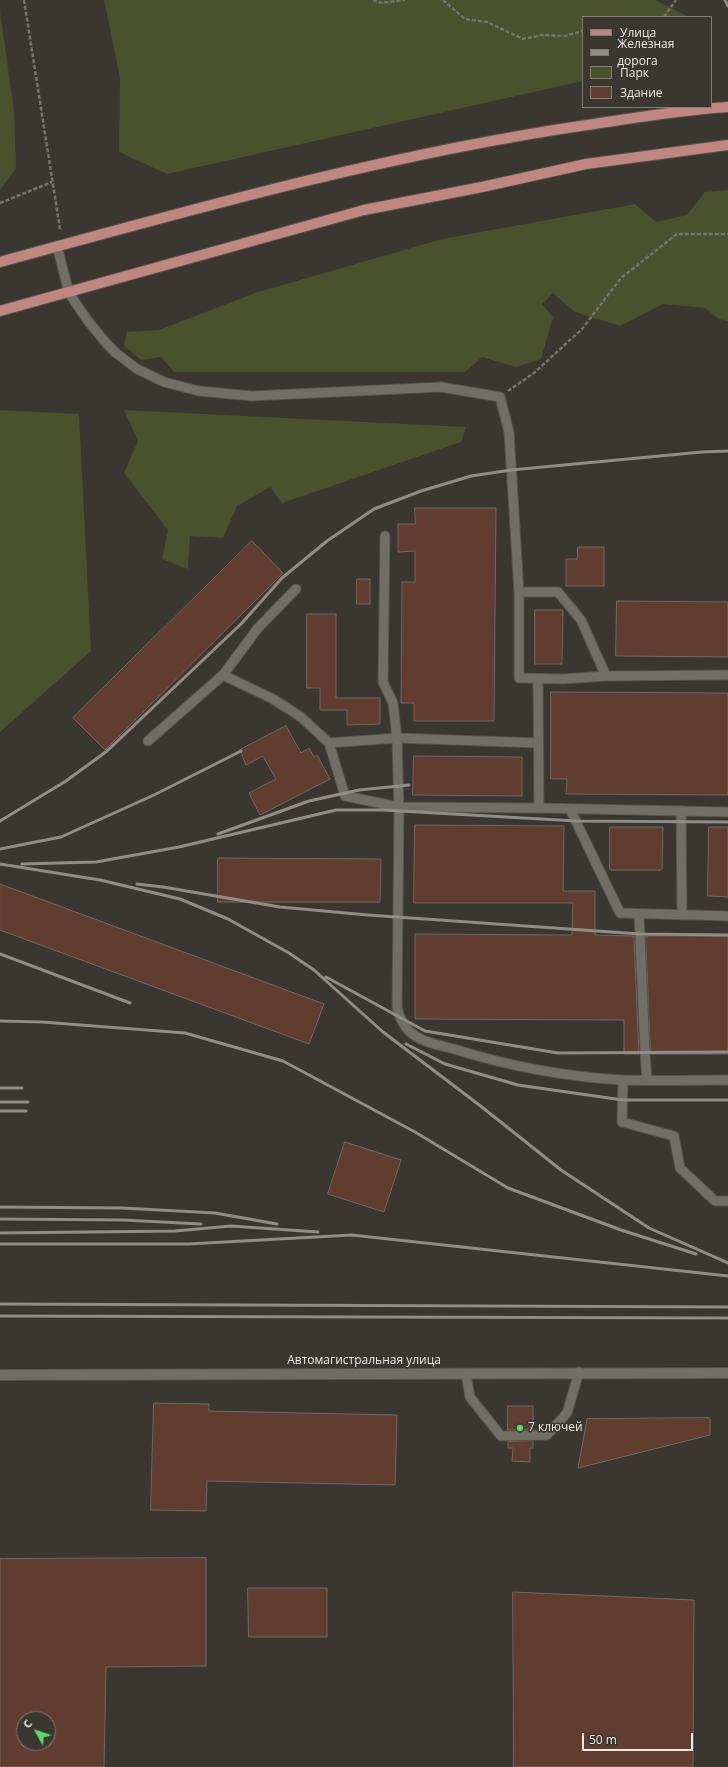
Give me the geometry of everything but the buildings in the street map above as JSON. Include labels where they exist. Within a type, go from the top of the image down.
[{"type":"main road","points":[[0,262],[369,165],[537,132],[699,109],[728,108]]},
{"type":"main road","points":[[0,311],[364,210],[482,187],[586,164],[728,145]]},
{"type":"main road","name":"Автомагистральная улица","points":[[0,1375],[466,1374],[579,1372],[728,1373]]},
{"type":"lane","points":[[57,246],[69,293],[88,321],[107,344],[137,369],[164,382],[199,391],[252,396],[441,387],[500,397],[509,432],[519,592],[519,678],[538,679],[606,676],[728,675]]},
{"type":"lane","points":[[385,536],[384,682],[393,703],[397,738],[399,807],[397,1007],[399,1016],[404,1024],[410,1032],[424,1040],[502,1062],[563,1073],[623,1080],[728,1080]]},
{"type":"lane","points":[[148,741],[223,675],[258,628],[296,589]]},
{"type":"lane","points":[[519,592],[558,592],[580,620],[606,676]]},
{"type":"lane","points":[[223,675],[273,699],[301,717],[329,744],[345,796],[399,807],[728,812]]},
{"type":"lane","points":[[538,679],[539,808]]},
{"type":"lane","points":[[329,744],[397,738],[538,743]]},
{"type":"lane","points":[[570,809],[620,913],[728,916]]},
{"type":"lane","points":[[681,811],[682,915]]},
{"type":"lane","points":[[639,914],[647,1080]]},
{"type":"lane","points":[[623,1080],[622,1122],[674,1136],[680,1168],[715,1201],[728,1201]]},
{"type":"lane","points":[[466,1374],[470,1397],[501,1436],[547,1436],[568,1413],[579,1372]]},
{"type":"path","points":[[24,0],[60,229]]},
{"type":"path","points":[[373,0],[381,3],[405,0]]},
{"type":"path","points":[[443,0],[465,19],[487,22],[523,39],[542,35],[565,36],[582,32]]},
{"type":"path","points":[[665,16],[676,0]]},
{"type":"path","points":[[0,203],[52,182]]},
{"type":"path","points":[[500,397],[534,373],[582,329],[621,278],[677,234],[728,234]]},
{"type":"green space","points":[[104,0],[655,0],[687,16],[582,16],[582,81],[167,174],[119,152],[120,78]]},
{"type":"green space","points":[[0,11],[14,111],[16,168],[0,190]]},
{"type":"green space","points":[[728,190],[728,321],[719,319],[705,308],[663,304],[620,326],[575,312],[553,293],[542,304],[553,317],[541,359],[516,367],[482,357],[465,372],[174,372],[161,357],[141,360],[124,346],[127,332],[159,330],[255,293],[442,239],[635,204],[656,222],[687,215],[705,192]]},
{"type":"green space","points":[[0,410],[79,414],[91,651],[0,732]]},
{"type":"green space","points":[[124,410],[466,427],[461,442],[282,503],[270,487],[237,506],[223,538],[190,536],[188,569],[162,559],[168,530],[124,473],[138,441]]},
{"type":"railway","points":[[725,0],[728,6]]},
{"type":"railway","points":[[0,821],[66,781],[107,751],[242,623],[282,578],[327,541],[374,509],[421,491],[471,476],[511,470],[702,452],[728,451]]},
{"type":"railway","points":[[0,849],[61,837],[154,795],[241,751]]},
{"type":"railway","points":[[218,834],[309,801],[359,790],[409,785]]},
{"type":"railway","points":[[22,864],[96,862],[179,847],[336,810],[383,810],[576,821],[728,822]]},
{"type":"railway","points":[[0,864],[100,880],[180,899],[228,919],[289,953],[314,970],[383,1032],[478,1104],[561,1170],[649,1228],[728,1263]]},
{"type":"railway","points":[[137,884],[280,907],[368,915],[640,934],[728,935]]},
{"type":"railway","points":[[0,954],[130,1003]]},
{"type":"railway","points":[[326,977],[425,1031],[558,1053],[728,1052]]},
{"type":"railway","points":[[0,1021],[42,1022],[185,1033],[283,1061],[415,1132],[508,1188],[621,1230],[696,1254]]},
{"type":"railway","points":[[406,1044],[445,1064],[518,1085],[623,1100],[728,1100]]},
{"type":"railway","points":[[0,1088],[22,1088]]},
{"type":"railway","points":[[0,1102],[28,1102]]},
{"type":"railway","points":[[0,1111],[26,1111]]},
{"type":"railway","points":[[0,1207],[122,1208],[215,1213],[277,1224]]},
{"type":"railway","points":[[0,1219],[123,1220],[201,1224]]},
{"type":"railway","points":[[0,1233],[175,1231],[231,1226],[318,1232]]},
{"type":"railway","points":[[0,1244],[188,1244],[352,1235],[728,1276]]},
{"type":"railway","points":[[0,1304],[728,1307]]},
{"type":"railway","points":[[0,1316],[728,1318]]},
{"type":"place","name":"7 ключей","points":[[520,1428]]}]
